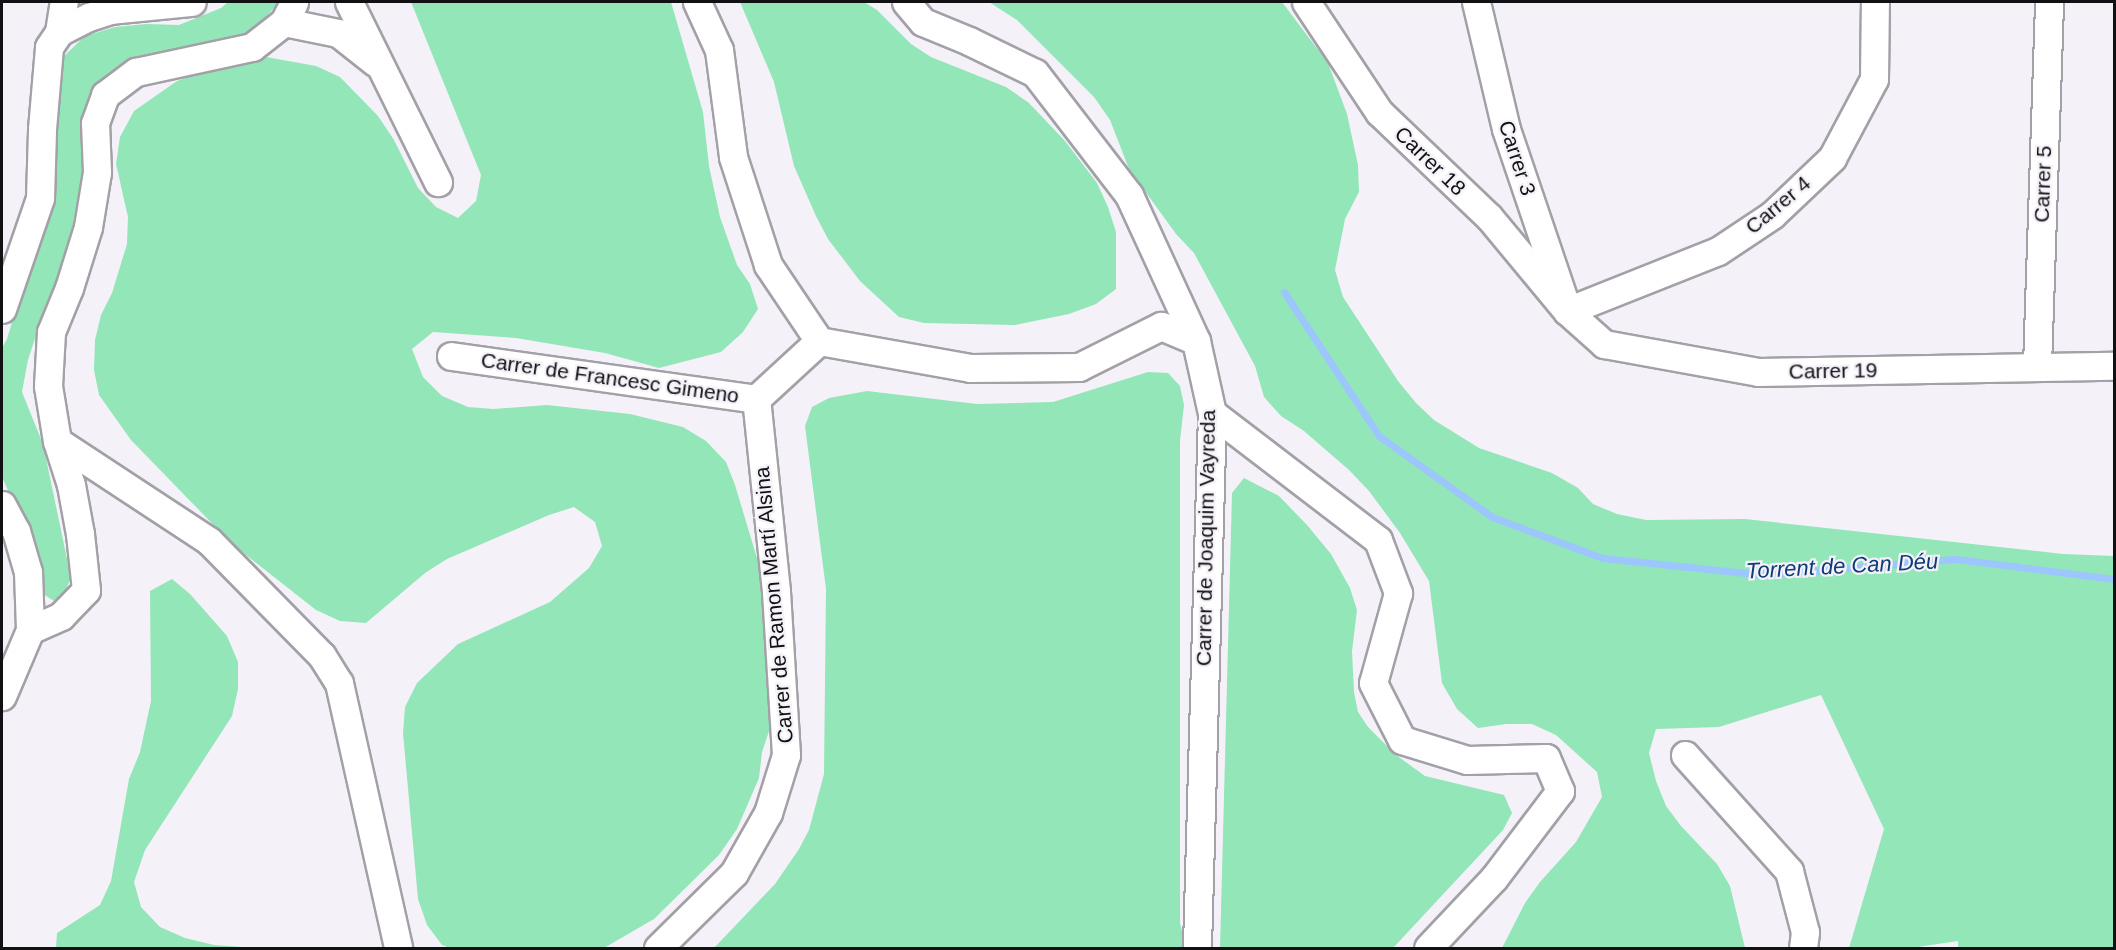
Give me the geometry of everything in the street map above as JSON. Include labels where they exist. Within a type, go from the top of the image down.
[{"type":"street","points":[[2,309],[40,198],[46,63],[49,47],[59,32],[64,2]]},
{"type":"street","points":[[59,32],[89,17],[110,10],[160,3],[192,2]]},
{"type":"street","points":[[349,2],[438,182]]},
{"type":"street","points":[[697,2],[719,50],[733,157],[768,265],[819,341],[971,368],[1080,367],[1161,326],[1196,341]]},
{"type":"street","name":"Carrer de Joaquim Vayreda","points":[[906,2],[923,22],[1035,73],[1129,195],[1196,341],[1212,413],[1197,948]]},
{"type":"street","name":"Carrer 18","points":[[1306,2],[1379,112],[1489,217],[1567,311]]},
{"type":"street","name":"Carrer 3","points":[[1476,2],[1506,129],[1567,311]]},
{"type":"street","name":"Carrer 4","points":[[1567,311],[1718,251],[1772,215],[1832,158],[1874,79],[1875,2]]},
{"type":"street","name":"Carrer 5","points":[[2037,366],[2049,2]]},
{"type":"street","points":[[30,630],[61,616],[86,590],[80,534],[71,485],[57,441],[48,386],[51,332],[88,227],[97,172],[95,123],[105,95],[136,72],[252,47],[289,12],[338,33],[382,68]]},
{"type":"street","name":"Carrer 19","points":[[1567,311],[1604,344],[1758,372],[2115,366]]},
{"type":"street","name":"Carrer de Francesc Gimeno","points":[[451,356],[756,399],[819,341]]},
{"type":"street","name":"Carrer de Ramon Martí Alsina","points":[[658,948],[734,873],[768,813],[786,755],[776,591],[756,399]]},
{"type":"street","points":[[1212,413],[1378,540],[1398,593],[1374,683],[1402,740],[1467,760],[1546,758],[1560,791],[1494,878],[1428,948]]},
{"type":"street","points":[[57,441],[208,541],[322,656],[339,683],[398,948]]},
{"type":"street","points":[[2,505],[16,531],[28,573],[30,630],[2,696]]},
{"type":"street","points":[[1685,755],[1789,871],[1805,932],[1803,948]]},
{"type":"green space","points":[[228,2],[279,2],[250,36],[220,44],[87,113],[80,133],[84,157],[74,240],[46,304],[28,360],[22,392],[43,444],[71,578],[64,594],[54,601],[40,592],[40,561],[2,477],[2,348],[7,339],[53,185],[53,85],[62,58],[85,36],[115,27],[146,24],[179,25],[221,8]]},
{"type":"green space","points":[[411,2],[671,2],[703,112],[709,166],[720,217],[737,265],[750,284],[758,309],[743,332],[721,352],[659,368],[605,353],[516,338],[433,332],[412,349],[423,377],[442,396],[468,407],[493,409],[547,405],[630,414],[683,427],[706,441],[726,462],[735,485],[782,641],[772,722],[762,752],[759,778],[737,829],[719,855],[654,919],[604,948],[450,948],[442,945],[427,925],[418,899],[403,733],[405,707],[417,683],[458,644],[550,602],[589,568],[602,546],[595,522],[574,507],[549,515],[447,559],[425,573],[366,623],[340,621],[316,610],[232,544],[131,440],[99,395],[94,370],[95,340],[101,315],[112,293],[127,244],[128,217],[116,164],[120,137],[134,111],[177,81],[238,59],[266,57],[316,66],[340,77],[378,116],[394,140],[418,188],[436,207],[458,218],[476,201],[481,175]]},
{"type":"green space","points":[[740,2],[864,2],[877,10],[911,44],[931,57],[1006,87],[1029,103],[1065,141],[1097,183],[1116,232],[1116,289],[1096,304],[1069,314],[1015,325],[924,323],[899,317],[860,281],[828,239],[816,216],[794,166],[774,82]]},
{"type":"green space","points":[[989,2],[1282,2],[1328,63],[1347,114],[1358,165],[1359,192],[1345,219],[1335,270],[1343,297],[1398,381],[1416,403],[1434,420],[1479,448],[1552,473],[1578,488],[1593,504],[1617,514],[1646,520],[1745,519],[2063,554],[2114,556],[2114,948],[1958,948],[1958,941],[1911,948],[1849,948],[1884,829],[1821,695],[1719,727],[1656,729],[1649,753],[1656,781],[1666,806],[1681,826],[1717,864],[1730,886],[1745,948],[1502,948],[1525,903],[1540,882],[1576,842],[1602,797],[1597,772],[1556,735],[1532,724],[1506,724],[1478,728],[1457,709],[1442,683],[1429,581],[1400,533],[1369,491],[1349,470],[1304,431],[1281,416],[1264,397],[1255,366],[1194,253],[1176,234],[1129,169],[1110,120],[1094,97],[1017,20]]},
{"type":"green space","points":[[1148,372],[1168,373],[1180,386],[1184,405],[1180,441],[1180,923],[1186,948],[714,948],[775,884],[799,849],[809,830],[824,774],[826,589],[805,426],[812,407],[829,398],[867,391],[977,404],[1053,402]]},
{"type":"green space","points":[[1244,478],[1279,496],[1307,525],[1331,554],[1350,588],[1357,610],[1352,651],[1354,692],[1358,712],[1368,727],[1396,755],[1425,776],[1504,795],[1512,813],[1503,830],[1393,948],[1220,948],[1232,493]]},
{"type":"green space","points":[[172,579],[190,594],[227,636],[238,662],[238,689],[232,716],[145,850],[134,882],[141,907],[160,927],[185,938],[214,945],[257,948],[56,948],[57,933],[100,905],[111,881],[129,779],[140,752],[151,701],[150,591]]},
{"type":"waterway","name":"Torrent de Can Déu","points":[[1284,292],[1379,436],[1492,517],[1603,558],[1764,575],[1956,559],[2114,579]]}]
